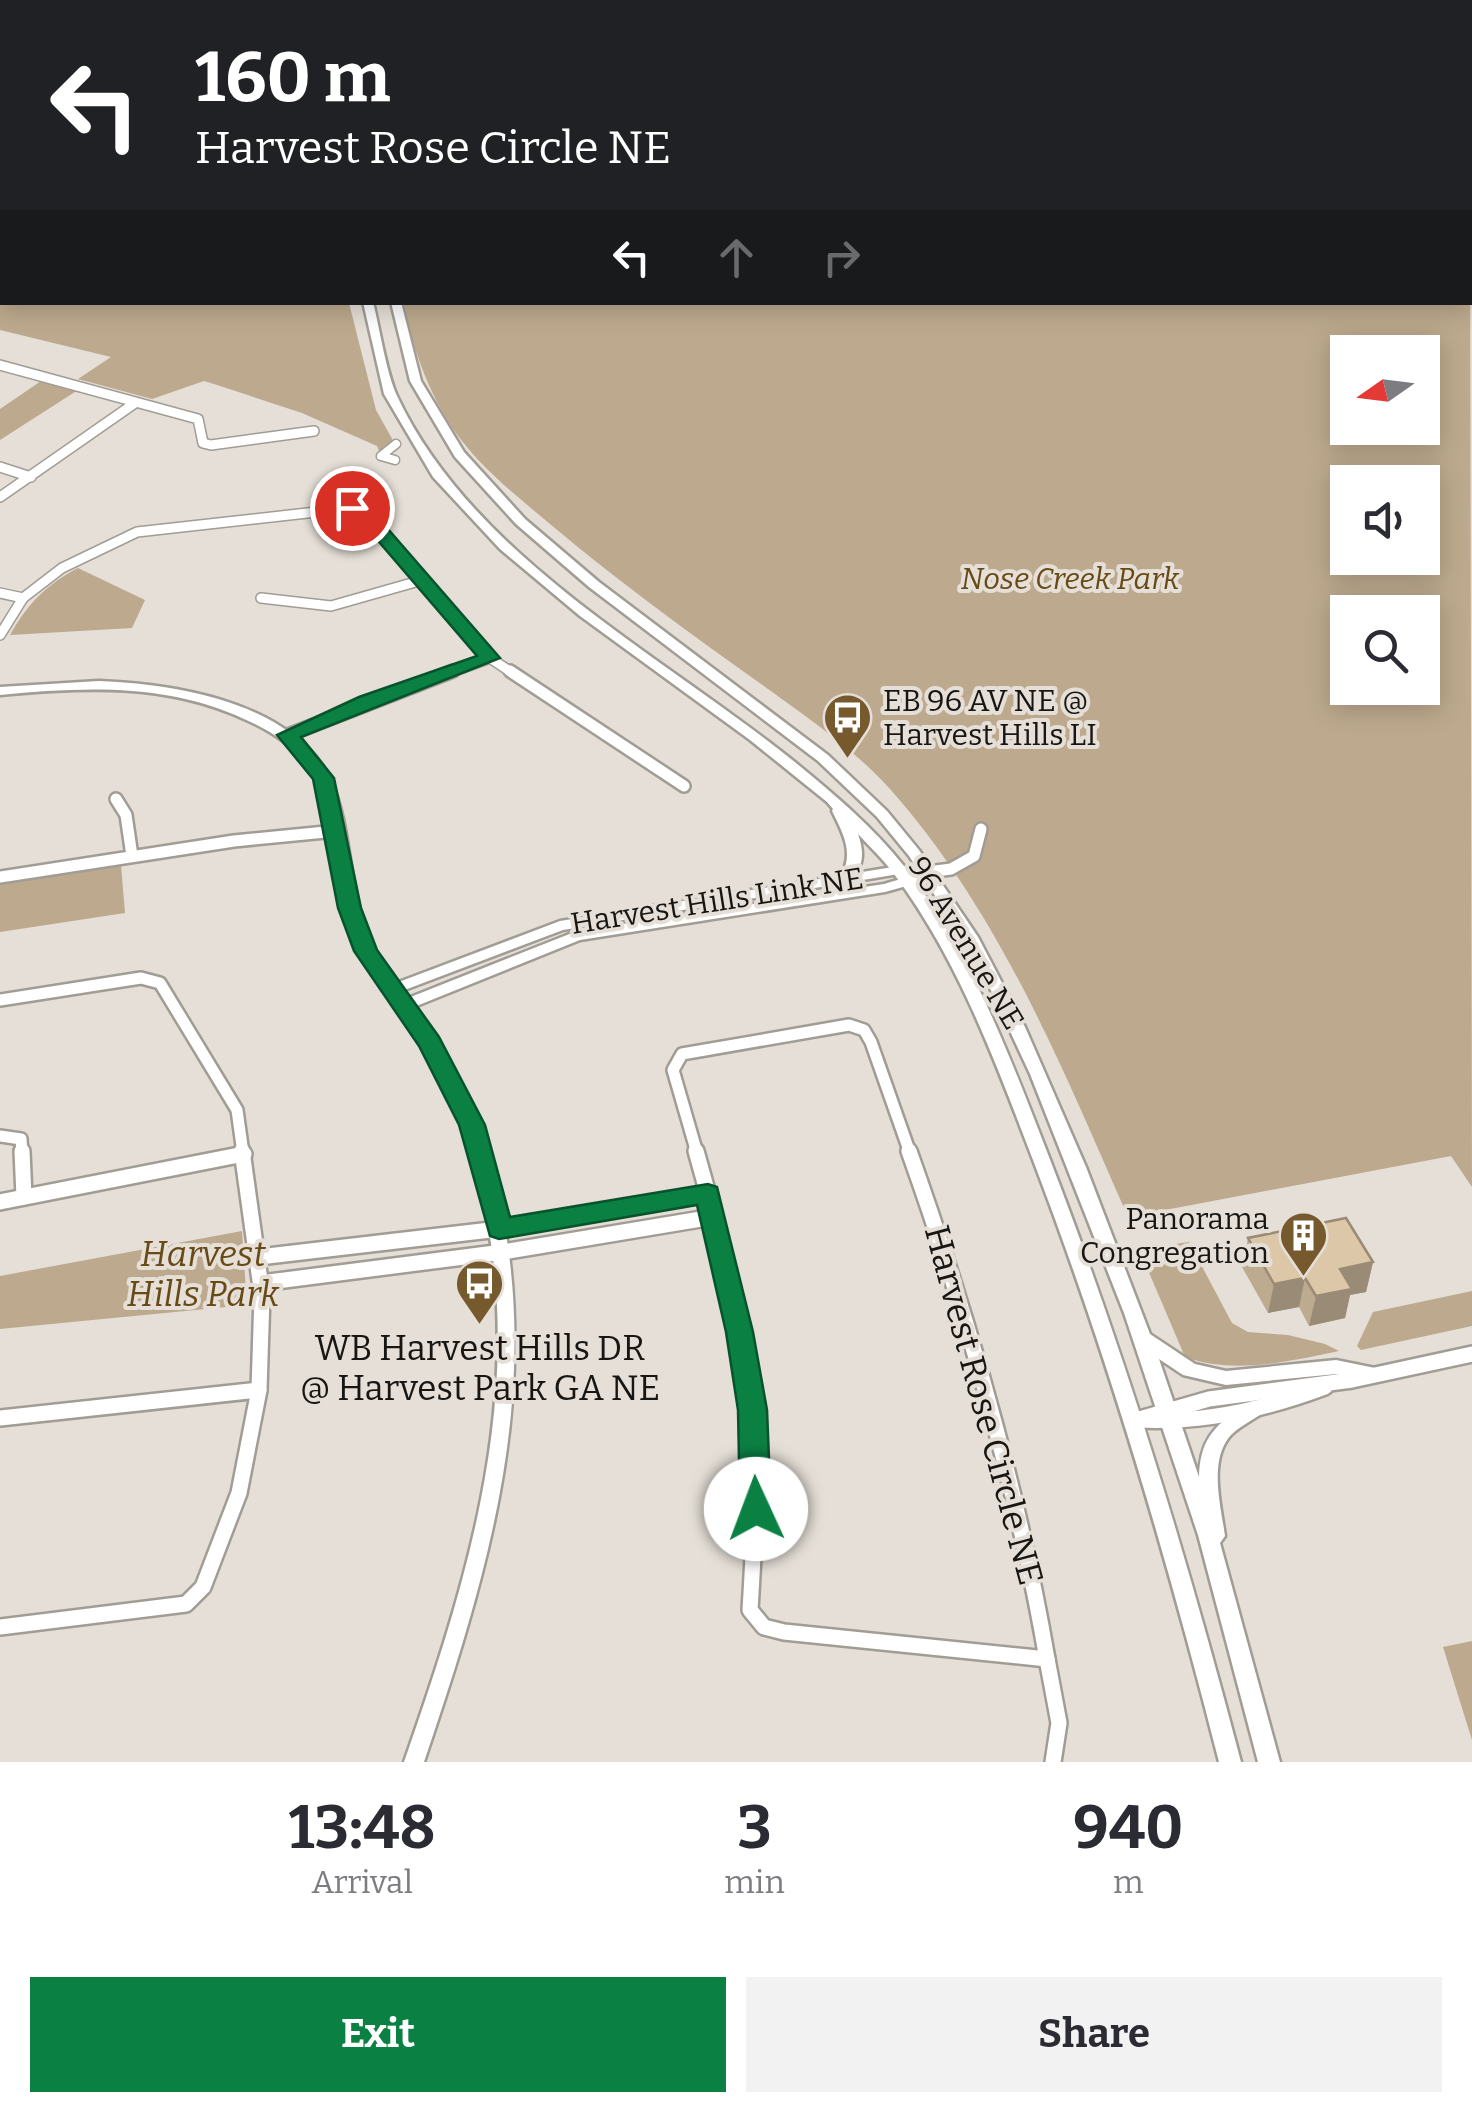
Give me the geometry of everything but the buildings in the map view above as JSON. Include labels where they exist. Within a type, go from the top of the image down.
[{"type":"main road","name":"96 Avenue NE","points":[[369,305],[386,382],[418,447],[489,530],[581,610],[769,747],[862,826],[904,877],[952,958],[992,1040],[1075,1244],[1136,1420],[1230,1762]]},
{"type":"main road","name":"96 Avenue NE","points":[[397,305],[406,357],[448,438],[522,522],[608,598],[835,766],[883,815],[928,872],[1013,1016],[1101,1224],[1171,1415],[1269,1762]]},
{"type":"main road","points":[[581,610],[608,598]]},
{"type":"main road","points":[[838,807],[856,855],[853,872],[846,879]]},
{"type":"main road","points":[[1144,1338],[1190,1370],[1226,1378],[1336,1367],[1372,1374]]},
{"type":"main road","points":[[1220,1579],[1211,1501],[1214,1444],[1223,1431],[1256,1408]]},
{"type":"street","points":[[0,365],[198,419],[203,443],[211,445],[314,431]]},
{"type":"street","points":[[0,496],[135,403]]},
{"type":"street","points":[[395,460],[381,456],[396,444]]},
{"type":"street","points":[[0,468],[31,476]]},
{"type":"street","points":[[0,635],[24,598],[62,568],[137,532],[352,508],[367,517],[490,658],[684,786]]},
{"type":"street","points":[[261,598],[331,606],[419,580]]},
{"type":"street","points":[[0,593],[24,598]]},
{"type":"street","points":[[288,735],[366,702],[490,658]]},
{"type":"street","points":[[0,691],[111,683],[167,687],[230,706],[288,735],[324,778],[350,908],[366,951],[430,1043],[472,1125],[503,1252],[508,1314],[503,1409],[490,1515],[467,1604],[414,1762]]},
{"type":"street","points":[[116,800],[126,815],[132,856]]},
{"type":"street","points":[[928,872],[951,869],[974,856],[980,829]]},
{"type":"street","points":[[0,876],[336,830]]},
{"type":"street","name":"Harvest Hills Link NE","points":[[405,1005],[577,936],[928,872]]},
{"type":"street","name":"Harvest Hills Link NE","points":[[394,989],[560,926],[846,879],[904,877]]},
{"type":"street","points":[[0,1000],[141,978],[160,982],[236,1110],[260,1270],[259,1390],[238,1493],[204,1587],[186,1604],[0,1627]]},
{"type":"street","name":"Harvest Rose Circle NE","points":[[849,1025],[864,1030],[930,1206],[974,1346],[1018,1508],[1047,1660],[784,1632],[757,1621],[750,1610],[756,1509],[752,1410],[713,1217],[672,1070],[682,1054],[849,1025]]},
{"type":"street","points":[[0,1136],[21,1139],[24,1198]]},
{"type":"street","points":[[0,1202],[244,1154]]},
{"type":"street","points":[[260,1270],[708,1194]]},
{"type":"street","points":[[260,1270],[503,1252],[713,1217]]},
{"type":"street","points":[[1136,1420],[1287,1402],[1338,1382],[1472,1354]]},
{"type":"street","points":[[1171,1415],[1278,1387],[1338,1382]]},
{"type":"street","points":[[0,1418],[259,1390]]},
{"type":"street","points":[[1047,1660],[1060,1703],[1059,1745],[1053,1762]]},
{"type":"green space","points":[[0,305],[350,305],[376,410],[395,444],[381,456],[377,446],[302,413],[204,381],[152,399],[78,379],[111,357],[0,330]]},
{"type":"green space","name":"Nose Creek Park","points":[[404,305],[1470,305],[1472,1187],[1451,1156],[1128,1217],[1053,1048],[996,939],[929,837],[890,789],[845,746],[602,566],[515,495],[482,464],[451,426],[418,357]]},
{"type":"green space","points":[[41,381],[78,390],[0,440],[0,409]]},
{"type":"green space","points":[[78,568],[145,600],[132,628],[10,635],[39,596]]},
{"type":"green space","points":[[121,865],[125,913],[0,932],[0,883]]},
{"type":"green space","name":"Harvest Hills Park","points":[[242,1231],[247,1305],[0,1329],[0,1276]]},
{"type":"green space","points":[[1189,1242],[1232,1323],[1248,1332],[1288,1335],[1339,1351],[1242,1366],[1185,1357],[1139,1249]]},
{"type":"green space","points":[[1472,1291],[1472,1326],[1361,1350],[1357,1346],[1373,1312]]},
{"type":"green space","points":[[1472,1641],[1472,1740],[1443,1647]]},
{"type":"place","name":"EB 96 AV NE @ Harvest Hills LI","points":[[848,760]]},
{"type":"place","name":"Panorama Congregation","points":[[1304,1278]]},
{"type":"place","name":"WB Harvest Hills DR @ Harvest Park GA NE","points":[[480,1326]]},
{"type":"route","points":[[352,508],[367,517],[490,658],[366,702],[288,735],[324,778],[350,908],[366,951],[430,1043],[472,1125],[499,1229],[708,1194],[740,1332],[752,1410],[756,1509]]}]
